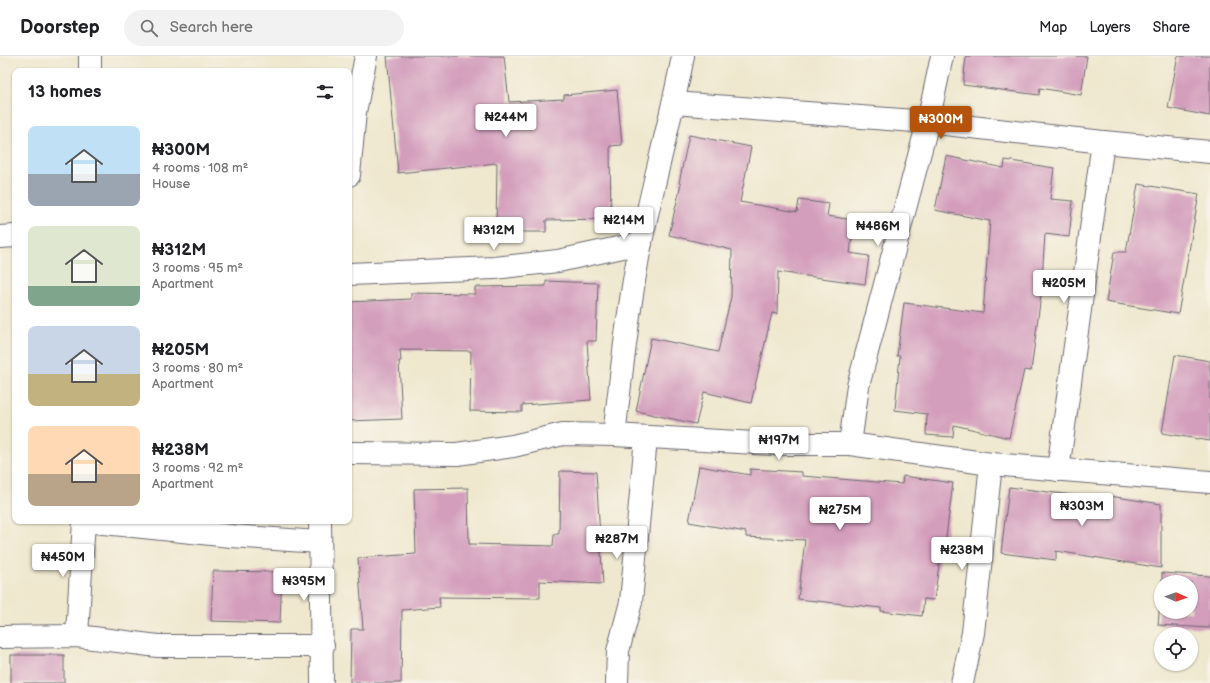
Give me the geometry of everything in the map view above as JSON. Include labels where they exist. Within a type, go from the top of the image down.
[{"type":"street","points":[[90,56],[90,68]]},
{"type":"street","points":[[352,143],[355,112],[366,56]]},
{"type":"street","points":[[614,435],[625,346],[641,243],[674,103],[683,56]]},
{"type":"street","points":[[850,444],[858,386],[928,122],[942,56]]},
{"type":"street","points":[[674,103],[928,122],[1103,142],[1210,152]]},
{"type":"street","points":[[1058,470],[1103,142]]},
{"type":"street","points":[[0,237],[12,236]]},
{"type":"street","points":[[352,274],[502,267],[558,261],[641,243]]},
{"type":"street","points":[[352,453],[457,454],[513,446],[563,434],[614,435],[646,438],[775,444],[850,444],[991,464],[1210,482]]},
{"type":"street","points":[[617,683],[618,651],[630,602],[646,438]]},
{"type":"street","points":[[962,683],[973,633],[991,464]]},
{"type":"street","points":[[77,636],[84,524]]},
{"type":"street","points":[[113,524],[231,536],[320,531],[323,646],[322,683]]},
{"type":"street","points":[[0,637],[77,636],[158,646],[323,646]]},
{"type":"building","points":[[387,56],[504,56],[509,102],[564,99],[564,95],[617,90],[622,145],[610,146],[611,219],[546,220],[546,232],[496,232],[497,163],[398,173]]},
{"type":"building","points":[[966,56],[1087,56],[1081,95],[1040,88],[1039,95],[963,85]]},
{"type":"building","points":[[1178,56],[1210,56],[1210,116],[1168,108]]},
{"type":"building","points":[[689,135],[751,147],[740,202],[797,212],[799,200],[829,204],[827,216],[854,220],[850,253],[869,256],[865,284],[778,272],[777,314],[772,313],[751,403],[704,392],[696,424],[636,411],[651,338],[718,352],[731,297],[732,250],[669,235],[681,184],[679,183]]},
{"type":"building","points":[[946,156],[1004,168],[1005,160],[1054,168],[1050,199],[1073,201],[1069,237],[1045,234],[1041,295],[1031,371],[1024,370],[1009,438],[954,425],[953,437],[926,435],[927,414],[895,410],[900,356],[897,356],[904,303],[983,313],[990,221],[935,210]]},
{"type":"building","points":[[1138,184],[1199,194],[1178,314],[1106,302],[1114,252],[1126,252]]},
{"type":"building","points":[[546,281],[598,283],[596,341],[587,341],[591,400],[522,405],[522,412],[470,411],[471,351],[400,350],[401,361],[399,361],[402,419],[352,421],[352,302],[411,299],[411,293],[475,294],[475,287],[546,286]]},
{"type":"building","points":[[1175,355],[1210,361],[1210,441],[1162,433]]},
{"type":"building","points":[[699,466],[750,475],[750,469],[802,472],[802,476],[902,484],[903,476],[953,483],[945,545],[942,544],[934,600],[924,599],[922,616],[881,611],[881,608],[798,599],[805,540],[746,537],[746,532],[689,522]]},
{"type":"building","points":[[560,471],[596,472],[603,584],[540,581],[540,598],[439,597],[440,607],[402,610],[401,683],[350,683],[351,629],[363,629],[358,558],[416,554],[414,489],[468,488],[469,544],[553,546],[554,534],[559,534]]},
{"type":"building","points":[[1009,487],[1096,498],[1097,494],[1161,504],[1161,568],[1056,551],[1056,560],[1001,553]]},
{"type":"building","points":[[213,571],[282,572],[280,623],[211,621]]},
{"type":"building","points":[[1162,573],[1194,575],[1162,575]]},
{"type":"building","points":[[1198,575],[1210,576],[1210,628],[1158,625],[1159,619],[1198,619]]},
{"type":"building","points":[[11,655],[64,655],[64,683],[11,683]]}]
